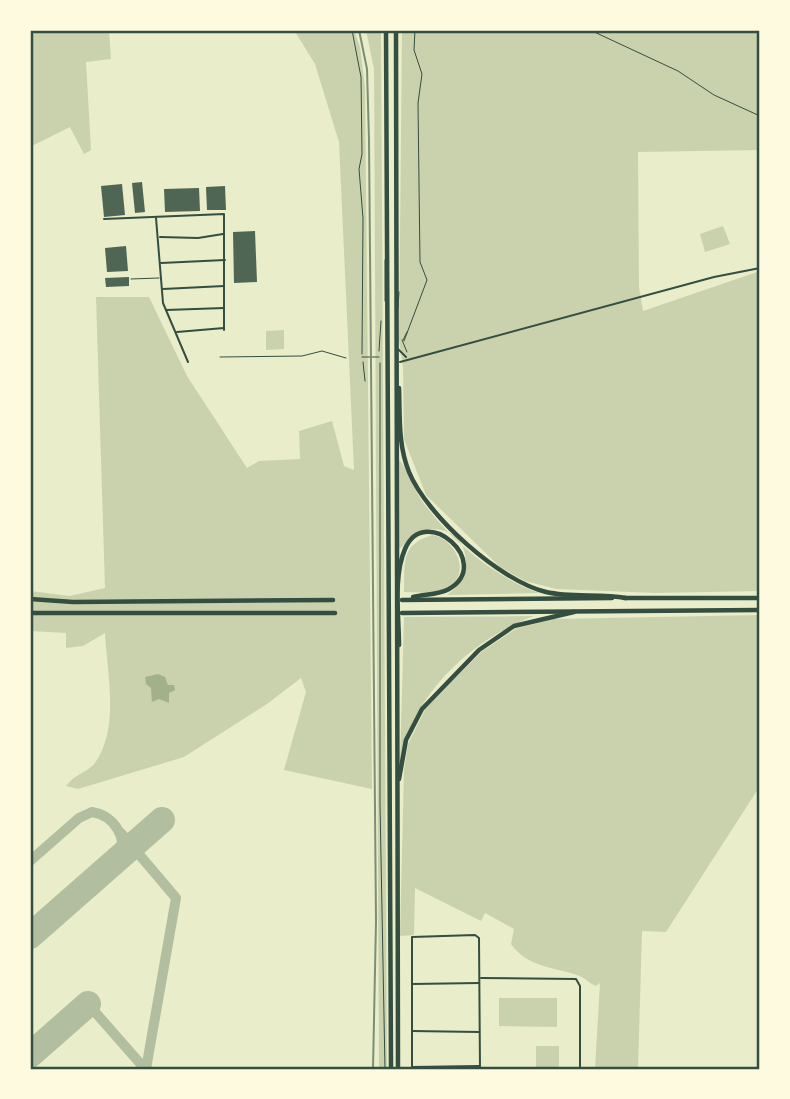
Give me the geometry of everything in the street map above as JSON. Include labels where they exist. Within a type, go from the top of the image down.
[{"type":"highway","points":[[386,30],[391,1069]]},
{"type":"highway","points":[[397,30],[395,346],[398,1069]]},
{"type":"highway","points":[[396,380],[400,437],[409,472],[432,508],[481,555],[499,571],[537,589],[626,598]]},
{"type":"highway","points":[[396,681],[401,567],[405,550],[413,540],[425,534],[438,533],[450,538],[462,557],[463,569],[457,582],[435,594],[402,600],[760,598]]},
{"type":"highway","points":[[30,599],[73,602],[333,600]]},
{"type":"highway","points":[[402,613],[760,610]]},
{"type":"highway","points":[[397,783],[413,723],[432,696],[470,659],[497,636],[514,626],[573,612]]},
{"type":"highway","points":[[30,613],[335,613]]},
{"type":"street","points":[[104,219],[224,214],[224,329],[176,332]]},
{"type":"street","points":[[156,217],[166,310],[188,362]]},
{"type":"street","points":[[158,237],[198,238],[224,234]]},
{"type":"street","points":[[160,263],[225,260]]},
{"type":"street","points":[[396,366],[407,358],[714,277],[760,268]]},
{"type":"street","points":[[162,289],[225,286]]},
{"type":"street","points":[[166,310],[225,308]]},
{"type":"street","points":[[395,346],[407,358]]},
{"type":"street","points":[[414,935],[477,935],[480,983],[480,1068],[412,1068],[414,935]]},
{"type":"street","points":[[480,978],[573,978],[580,984],[580,1069]]},
{"type":"street","points":[[412,984],[480,983]]},
{"type":"street","points":[[412,1031],[480,1032]]},
{"type":"lane","points":[[131,279],[161,278]]},
{"type":"lane","points":[[220,357],[302,356],[323,351],[337,358],[346,358]]},
{"type":"lane","points":[[362,357],[379,357]]},
{"type":"path","points":[[352,30],[361,77],[362,155],[359,169],[363,205],[362,357],[365,381]]},
{"type":"path","points":[[407,358],[404,335],[428,280],[420,262],[418,127],[422,74],[414,50],[415,30]]},
{"type":"path","points":[[590,30],[678,71],[714,95],[760,116]]},
{"type":"path","points":[[380,331],[385,1069]]},
{"type":"shaded area","points":[[30,30],[109,30],[111,59],[86,62],[91,150],[84,154],[70,127],[30,147]]},
{"type":"shaded area","points":[[294,30],[354,30],[360,47],[365,87],[372,789],[284,770],[306,692],[301,678],[267,704],[184,757],[78,789],[66,786],[95,763],[103,749],[110,717],[105,633],[83,646],[66,648],[66,633],[30,631],[30,591],[70,596],[105,588],[96,297],[149,297],[187,376],[247,468],[259,461],[300,459],[299,431],[332,421],[344,466],[354,470],[339,142],[315,64]]},
{"type":"shaded area","points":[[366,30],[381,30],[387,1069],[379,1069],[374,69]]},
{"type":"shaded area","points":[[402,30],[760,30],[760,150],[638,152],[639,287],[643,311],[760,271],[760,591],[655,593],[556,589],[525,581],[500,567],[426,495],[404,439],[403,367],[399,340]]},
{"type":"shaded area","points":[[723,226],[730,244],[705,252],[700,234]]},
{"type":"shaded area","points":[[284,330],[284,349],[266,350],[266,331]]},
{"type":"shaded area","points":[[398,459],[422,501],[450,533],[435,529],[420,532],[399,549]]},
{"type":"shaded area","points":[[433,535],[449,544],[455,552],[459,560],[458,577],[453,584],[439,591],[404,592],[406,556],[415,544]]},
{"type":"shaded area","points":[[461,544],[490,567],[539,593],[447,595],[458,584],[464,572],[466,559]]},
{"type":"shaded area","points":[[760,615],[760,786],[666,932],[642,931],[638,1069],[595,1069],[600,983],[596,986],[580,976],[533,962],[517,952],[511,944],[514,929],[485,913],[481,921],[415,888],[414,935],[400,936],[404,769],[408,744],[426,708],[480,653],[515,629],[553,619]]},
{"type":"shaded area","points":[[534,616],[488,639],[448,673],[430,693],[416,715],[400,764],[404,617]]},
{"type":"shaded area","points":[[158,674],[165,677],[168,685],[174,685],[175,690],[169,693],[169,703],[159,699],[152,702],[151,688],[146,684],[145,677]]},
{"type":"shaded area","points":[[499,998],[557,998],[557,1027],[499,1026]]},
{"type":"shaded area","points":[[536,1046],[559,1046],[559,1069],[536,1069]]},
{"type":"building","points":[[142,182],[145,212],[135,213],[132,183]]},
{"type":"building","points":[[122,184],[125,215],[104,217],[101,186]]},
{"type":"building","points":[[225,186],[226,210],[207,210],[206,187]]},
{"type":"building","points":[[199,188],[200,211],[165,212],[164,189]]},
{"type":"building","points":[[255,231],[257,282],[234,283],[233,232]]},
{"type":"building","points":[[126,246],[128,271],[107,272],[105,248]]},
{"type":"building","points":[[129,277],[129,286],[106,287],[105,278]]},
{"type":"taxiway","points":[[30,861],[79,818],[92,812],[107,818],[118,829],[122,844],[118,859]]},
{"type":"taxiway","points":[[121,833],[176,898],[146,1069]]},
{"type":"taxiway","points":[[88,1004],[145,1069]]},
{"type":"runway","points":[[30,936],[162,820]]},
{"type":"runway","points":[[30,1055],[88,1004]]},
{"type":"railway","points":[[359,30],[367,69],[369,140],[376,921],[373,1069]]}]
